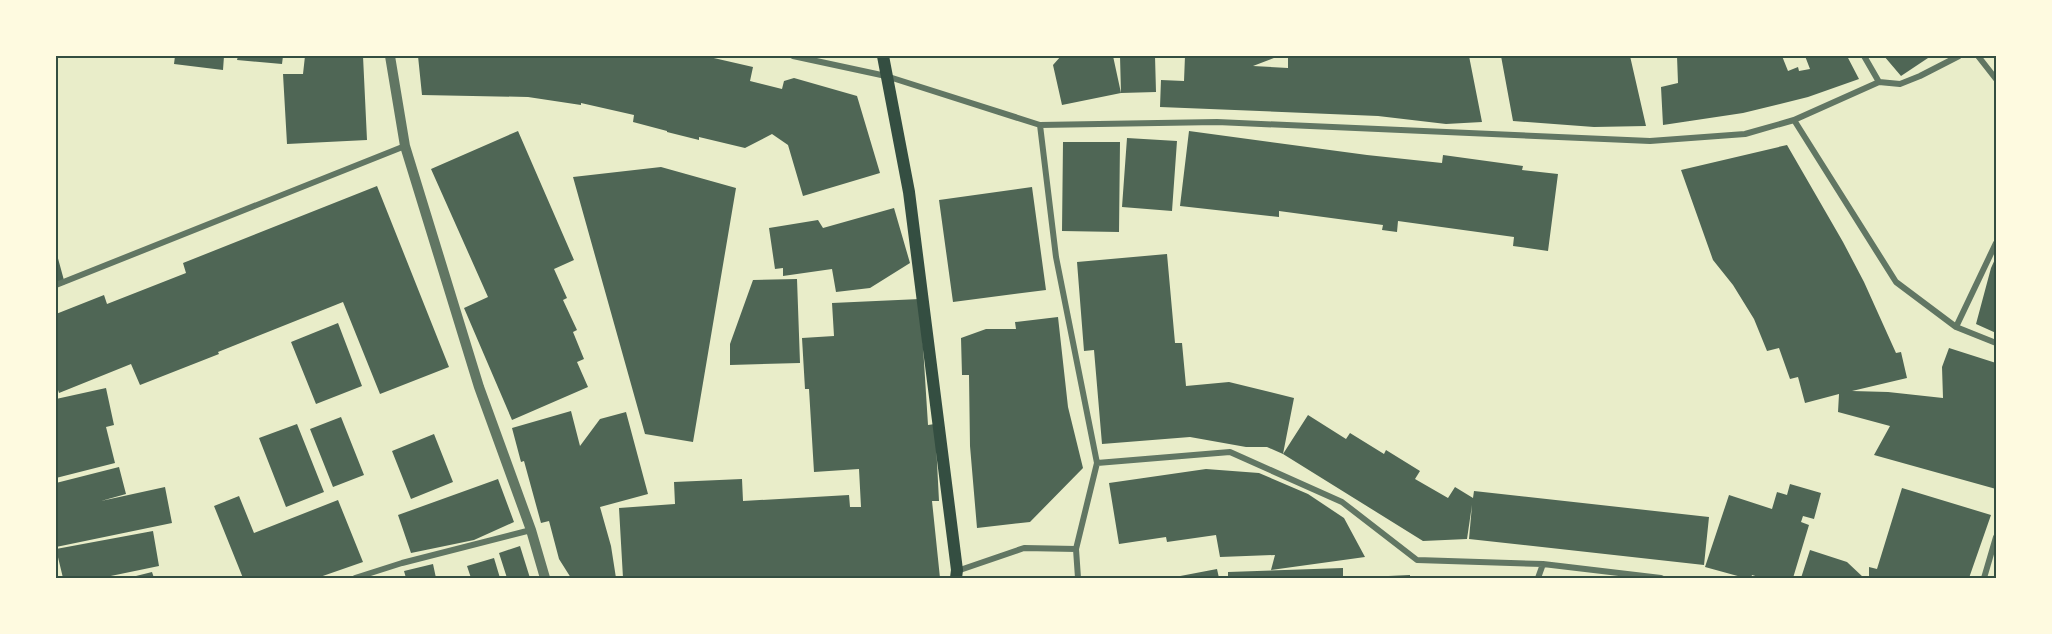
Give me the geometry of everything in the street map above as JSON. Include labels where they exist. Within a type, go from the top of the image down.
[{"type":"main road","points":[[883,56],[909,192],[955,576]]},
{"type":"street","points":[[390,56],[405,146],[479,387],[531,530],[545,579]]},
{"type":"street","points":[[793,56],[885,76],[1040,125],[1217,122],[1650,141],[1745,134],[1794,120],[1879,82],[1900,84],[1959,56]]},
{"type":"street","points":[[1864,56],[1879,82]]},
{"type":"street","points":[[1978,56],[1996,80]]},
{"type":"street","points":[[1794,120],[1896,282],[1956,327],[1996,344]]},
{"type":"street","points":[[1040,125],[1056,257],[1097,463],[1076,549],[1077,579]]},
{"type":"street","points":[[56,285],[405,146]]},
{"type":"street","points":[[1956,327],[1996,243]]},
{"type":"street","points":[[1097,463],[1230,452],[1341,502],[1417,560],[1543,564],[1661,579]]},
{"type":"street","points":[[355,579],[402,563],[531,530]]},
{"type":"street","points":[[1984,579],[1996,537]]},
{"type":"street","points":[[955,576],[1024,548],[1076,549]]},
{"type":"street","points":[[1538,579],[1543,564]]},
{"type":"building","points":[[175,56],[224,56],[223,70],[174,64]]},
{"type":"building","points":[[238,56],[283,56],[282,64],[237,60]]},
{"type":"building","points":[[305,56],[363,56],[367,140],[287,144],[283,74],[303,74]]},
{"type":"building","points":[[418,56],[705,56],[753,67],[750,81],[782,89],[784,81],[794,78],[857,96],[880,173],[803,196],[788,145],[772,134],[745,148],[667,132],[633,122],[634,115],[581,103],[581,105],[528,97],[422,95]]},
{"type":"building","points":[[1061,56],[1113,56],[1121,93],[1062,105],[1053,65]]},
{"type":"building","points":[[1120,56],[1155,56],[1156,92],[1121,93]]},
{"type":"building","points":[[1185,56],[1279,56],[1253,66],[1288,68],[1288,56],[1469,56],[1482,122],[1446,124],[1378,116],[1160,107],[1161,80],[1184,81]]},
{"type":"building","points":[[1501,56],[1630,56],[1646,126],[1594,127],[1513,121]]},
{"type":"building","points":[[1677,56],[1782,56],[1788,71],[1798,67],[1799,71],[1810,69],[1805,56],[1847,56],[1859,79],[1808,97],[1743,113],[1663,125],[1661,87],[1678,83]]},
{"type":"building","points":[[1884,56],[1931,56],[1901,76]]},
{"type":"building","points":[[518,131],[574,260],[554,269],[567,298],[563,300],[577,330],[573,332],[584,359],[577,362],[588,387],[512,420],[464,308],[488,297],[431,169]]},
{"type":"building","points":[[1189,131],[1442,163],[1443,155],[1523,166],[1522,170],[1558,174],[1548,251],[1513,246],[1514,237],[1398,221],[1397,232],[1382,230],[1383,225],[1279,211],[1279,217],[1180,206]]},
{"type":"building","points":[[1127,138],[1177,141],[1172,211],[1122,207]]},
{"type":"building","points":[[1063,142],[1120,142],[1119,232],[1062,231]]},
{"type":"building","points":[[1787,145],[1864,282],[1896,353],[1901,352],[1907,378],[1852,391],[1943,398],[1942,367],[1949,348],[1996,363],[1996,489],[1874,455],[1890,426],[1838,412],[1839,394],[1805,403],[1798,377],[1790,379],[1779,348],[1767,351],[1754,319],[1733,285],[1713,260],[1681,170]]},
{"type":"building","points":[[661,167],[736,188],[693,442],[645,434],[573,177]]},
{"type":"building","points":[[377,186],[449,367],[380,394],[343,302],[140,385],[131,364],[59,393],[56,384],[56,314],[104,295],[107,304],[186,273],[183,263]]},
{"type":"building","points":[[1032,187],[1046,290],[953,302],[939,200]]},
{"type":"building","points":[[894,208],[910,263],[870,288],[836,292],[832,269],[783,276],[783,268],[775,269],[769,228],[818,220],[823,228]]},
{"type":"building","points":[[56,251],[65,284],[56,287]]},
{"type":"building","points":[[1167,254],[1175,343],[1182,343],[1186,386],[1229,382],[1294,398],[1283,454],[1267,447],[1246,447],[1190,437],[1102,444],[1094,350],[1084,351],[1077,262]]},
{"type":"building","points":[[1996,257],[1996,333],[1976,324]]},
{"type":"building","points":[[797,279],[800,363],[730,365],[730,344],[753,280]]},
{"type":"building","points":[[920,299],[928,425],[935,424],[939,501],[932,501],[940,578],[623,578],[619,508],[675,504],[674,482],[742,479],[743,501],[849,495],[850,507],[861,507],[859,469],[814,472],[809,389],[805,389],[802,338],[834,336],[832,303]]},
{"type":"building","points":[[1058,317],[1068,407],[1083,468],[1030,522],[977,528],[970,446],[969,375],[962,375],[961,338],[986,329],[1016,329],[1015,322]]},
{"type":"building","points":[[338,323],[362,386],[316,404],[291,342]]},
{"type":"building","points":[[106,388],[114,425],[106,427],[115,463],[56,478],[56,399]]},
{"type":"building","points":[[571,411],[580,446],[600,419],[626,412],[648,494],[600,507],[611,546],[616,578],[571,578],[559,559],[549,521],[541,523],[524,461],[521,462],[512,428]]},
{"type":"building","points":[[1308,415],[1346,439],[1350,433],[1384,454],[1386,450],[1420,471],[1415,479],[1448,498],[1455,487],[1473,498],[1474,491],[1709,517],[1704,565],[1469,539],[1472,505],[1467,539],[1423,541],[1283,454]]},
{"type":"building","points":[[341,417],[364,475],[333,487],[310,429]]},
{"type":"building","points":[[297,424],[324,492],[286,507],[259,438]]},
{"type":"building","points":[[434,434],[453,482],[411,499],[392,451]]},
{"type":"building","points":[[119,467],[126,494],[101,501],[165,487],[172,523],[56,547],[56,483]]},
{"type":"building","points":[[1206,469],[1259,473],[1308,494],[1344,518],[1365,557],[1271,570],[1275,555],[1220,557],[1216,535],[1167,542],[1166,537],[1119,544],[1109,483]]},
{"type":"building","points":[[498,479],[514,522],[474,540],[411,553],[398,515]]},
{"type":"building","points":[[1790,484],[1821,493],[1814,519],[1803,516],[1801,522],[1809,525],[1793,578],[1762,578],[1752,575],[1751,578],[1745,578],[1705,567],[1729,495],[1772,509],[1777,492],[1787,495]]},
{"type":"building","points":[[1902,488],[1991,515],[1969,578],[1869,578],[1869,567],[1877,569]]},
{"type":"building","points":[[239,496],[254,533],[338,500],[363,562],[317,578],[243,578],[214,506]]},
{"type":"building","points":[[153,531],[159,566],[101,578],[63,578],[56,549]]},
{"type":"building","points":[[520,546],[530,578],[507,578],[499,553]]},
{"type":"building","points":[[1810,550],[1847,562],[1864,578],[1801,578]]},
{"type":"building","points":[[494,558],[500,578],[471,578],[467,566]]},
{"type":"building","points":[[433,564],[436,578],[406,578],[404,571]]},
{"type":"building","points":[[1343,568],[1343,578],[1228,578],[1228,572]]},
{"type":"building","points":[[1217,569],[1219,578],[1175,578],[1175,577]]},
{"type":"building","points":[[152,572],[154,578],[128,578]]},
{"type":"building","points":[[1410,575],[1410,578],[1367,578],[1367,577]]}]
